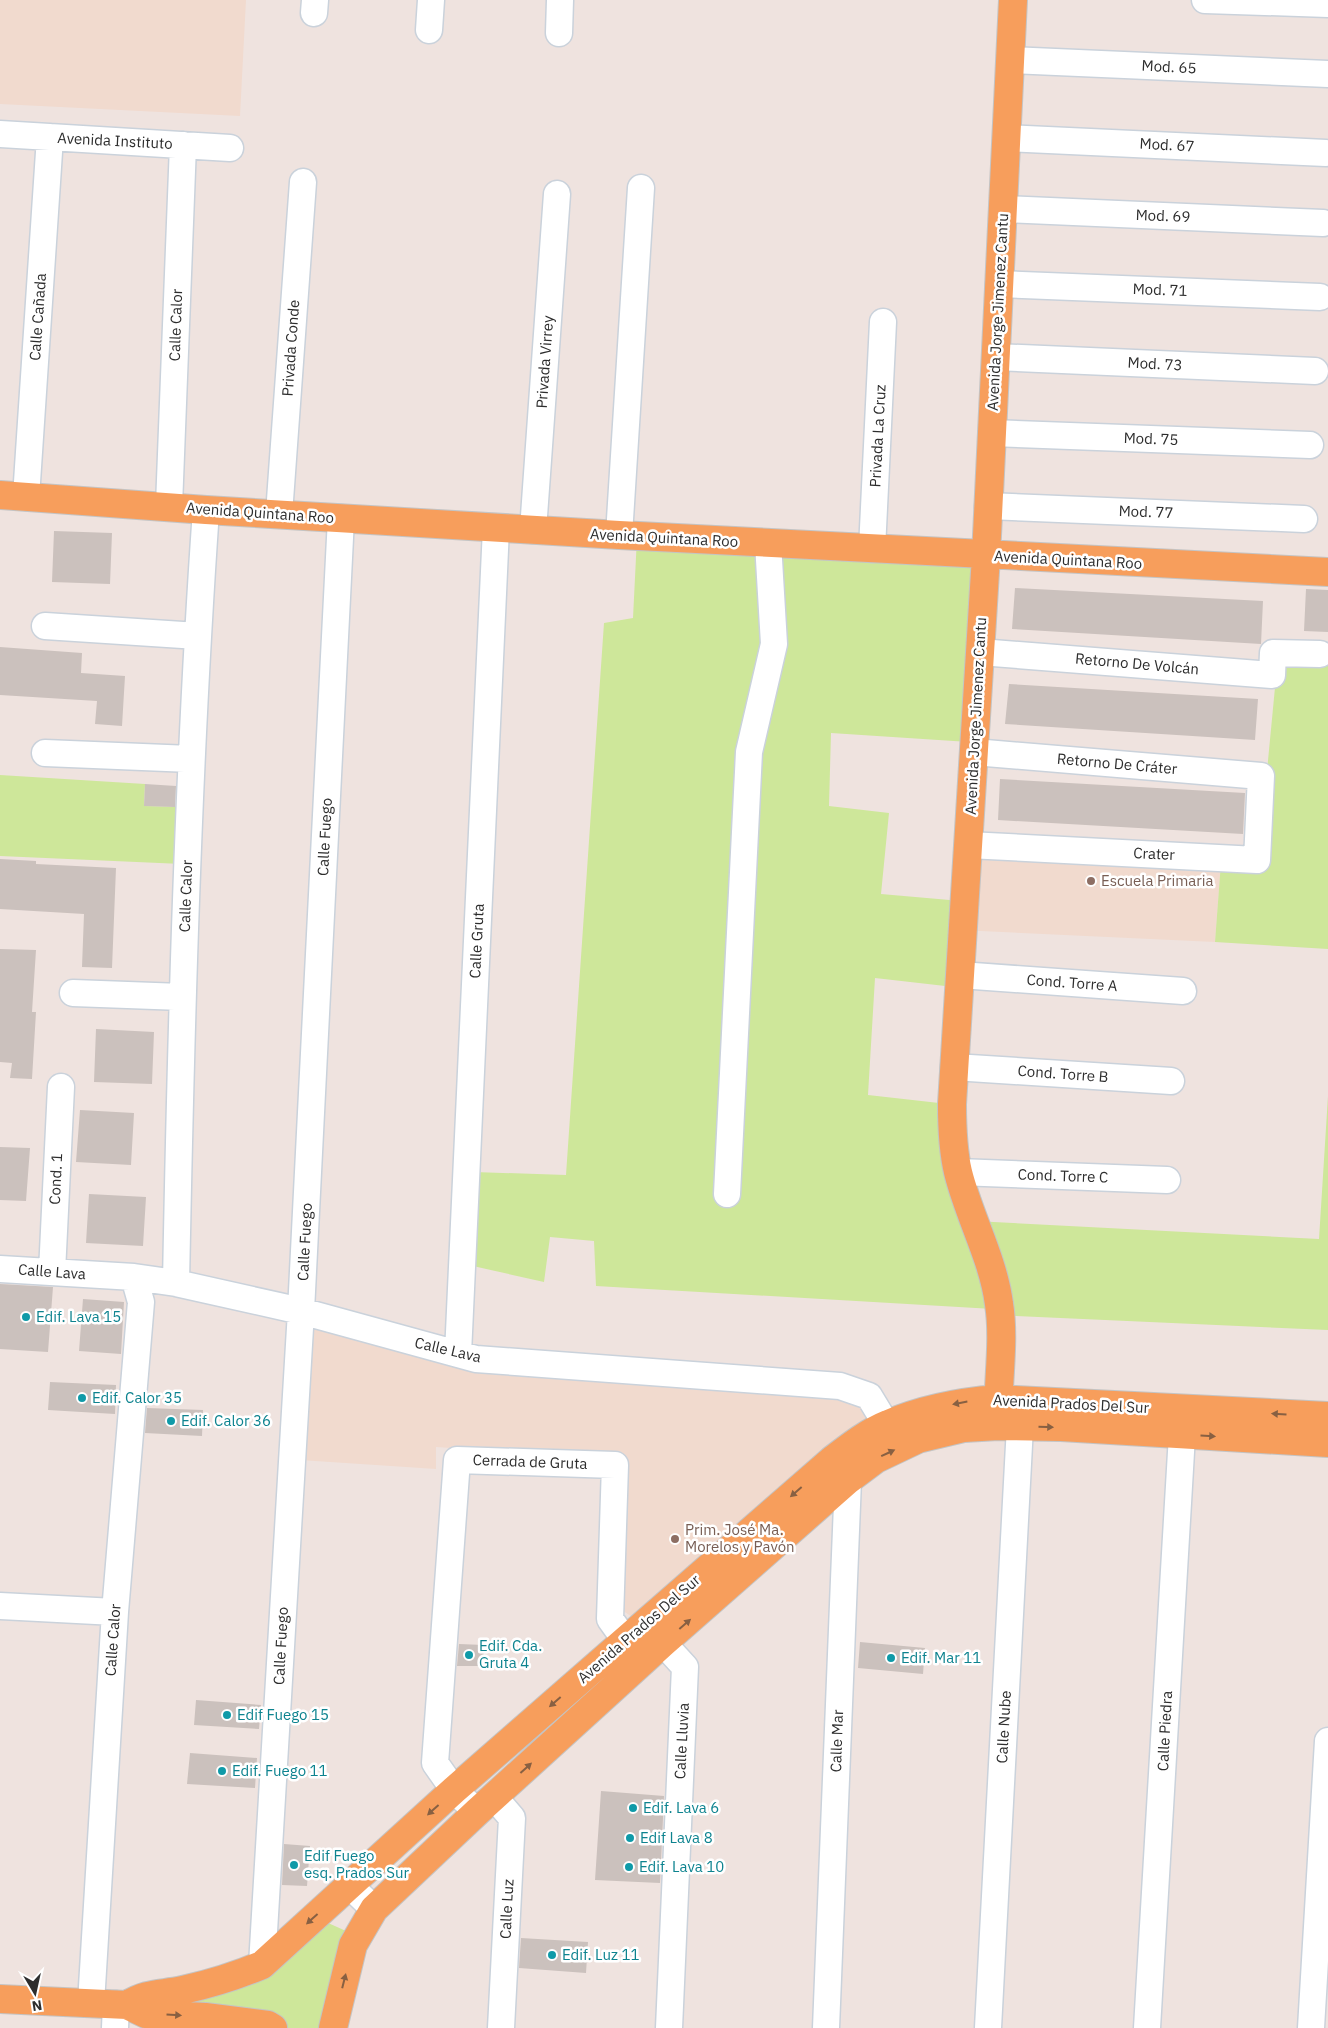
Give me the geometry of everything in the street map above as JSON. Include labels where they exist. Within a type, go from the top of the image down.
[{"type":"main road","name":"Avenida Jorge Jimenez Cantu","points":[[1009,1426],[997,1399],[1001,1323],[995,1281],[958,1172],[952,1122],[986,556],[1013,0]]},
{"type":"main road","name":"Avenida Quintana Roo","points":[[13,496],[496,528],[986,556],[1328,572]]},
{"type":"main road","name":"Avenida Prados Del Sur","points":[[333,2028],[354,1945],[374,1909],[663,1643],[886,1424],[962,1402],[997,1399],[1328,1416]]},
{"type":"main road","name":"Avenida Prados Del Sur","points":[[112,2010],[142,1996],[181,1991],[224,1980],[262,1965],[454,1790],[625,1641],[840,1470],[876,1459],[918,1439],[964,1428],[1009,1426],[1328,1443]]},
{"type":"main road","name":"Avenida Prados Del Sur","points":[[0,1999],[146,2014],[214,2018],[268,2024],[273,2028]]},
{"type":"street","points":[[430,30],[431,0]]},
{"type":"street","points":[[559,33],[560,0]]},
{"type":"street","points":[[1205,0],[1328,4]]},
{"type":"street","name":"Mod. 65","points":[[1010,60],[1328,74]]},
{"type":"street","name":"Avenida Instituto","points":[[0,134],[230,148]]},
{"type":"street","name":"Calle Cañada","points":[[13,496],[50,137]]},
{"type":"street","name":"Mod. 67","points":[[1007,138],[1326,153]]},
{"type":"street","name":"Calle Calor","points":[[169,506],[184,145]]},
{"type":"street","name":"Privada Conde","points":[[279,514],[304,182]]},
{"type":"street","points":[[619,535],[641,188]]},
{"type":"street","name":"Privada Virrey","points":[[533,530],[557,194]]},
{"type":"street","name":"Mod. 69","points":[[1003,209],[1323,223]]},
{"type":"street","name":"Mod. 71","points":[[999,284],[1320,297]]},
{"type":"street","name":"Privada La Cruz","points":[[872,549],[883,322]]},
{"type":"street","name":"Mod. 73","points":[[996,357],[1315,371]]},
{"type":"street","name":"Mod. 75","points":[[992,434],[1310,444]]},
{"type":"street","name":"Mod. 77","points":[[988,506],[1304,519]]},
{"type":"street","name":"Calle Calor","points":[[176,1283],[182,997],[191,759],[206,510]]},
{"type":"street","name":"Calle Fuego","points":[[262,1965],[301,1311],[340,518]]},
{"type":"street","name":"Calle Gruta","points":[[458,1354],[496,528]]},
{"type":"street","points":[[726,1194],[750,752],[774,644],[768,543]]},
{"type":"street","points":[[45,626],[198,636]]},
{"type":"street","name":"Retorno De Volcán","points":[[980,652],[1272,675],[1273,653],[1320,654]]},
{"type":"street","name":"Retorno De Cráter","points":[[974,752],[1261,776]]},
{"type":"street","points":[[45,753],[191,759]]},
{"type":"street","name":"Crater","points":[[968,845],[1257,860],[1261,776]]},
{"type":"street","name":"Cond. Torre A","points":[[960,975],[1184,991]]},
{"type":"street","points":[[73,993],[182,997]]},
{"type":"street","name":"Cond. Torre B","points":[[954,1067],[1171,1082]]},
{"type":"street","name":"Cond. 1","points":[[52,1272],[61,1087]]},
{"type":"street","name":"Cond. Torre C","points":[[958,1172],[1167,1180]]},
{"type":"street","name":"Calle Lava","points":[[0,1269],[134,1277],[176,1283],[301,1311],[476,1358],[840,1386],[869,1396],[886,1424]]},
{"type":"street","name":"Calle Calor","points":[[112,2010],[115,1612],[141,1302],[134,1277]]},
{"type":"street","name":"Calle Nube","points":[[988,2028],[1009,1426]]},
{"type":"street","name":"Calle Piedra","points":[[1147,2028],[1182,1435]]},
{"type":"street","name":"Cerrada de Gruta","points":[[485,1805],[454,1790],[435,1764],[457,1460],[615,1465],[610,1619],[642,1662]]},
{"type":"street","name":"Calle Mar","points":[[826,2028],[840,1470]]},
{"type":"street","points":[[0,1606],[115,1612]]},
{"type":"street","name":"Calle Lluvia","points":[[663,1643],[685,1667],[669,2028]]},
{"type":"street","points":[[1312,2028],[1328,1741]]},
{"type":"street","name":"Calle Luz","points":[[485,1805],[512,1818],[501,2028]]},
{"type":"street","points":[[349,1885],[374,1909]]},
{"type":"shaded area","points":[[0,0],[246,0],[240,116],[0,104]]},
{"type":"shaded area","name":"Escuela Primaria","points":[[964,850],[1221,862],[1215,942],[959,930]]},
{"type":"shaded area","name":"Prim. José Ma. Morelos y Pavón","points":[[309,1320],[467,1362],[851,1393],[872,1418],[823,1449],[638,1621],[619,1608],[628,1459],[436,1447],[436,1469],[300,1460]]},
{"type":"green space","points":[[637,537],[997,546],[969,742],[831,733],[829,806],[889,813],[881,894],[961,901],[954,987],[875,978],[868,1095],[948,1104],[974,1221],[1319,1239],[1328,1096],[1328,1330],[993,1315],[993,1309],[596,1286],[594,1241],[550,1237],[544,1282],[473,1266],[474,1172],[566,1175],[604,623],[633,618]]},
{"type":"green space","points":[[1278,656],[1328,656],[1328,949],[1215,942],[1221,862],[1261,864],[1267,771]]},
{"type":"green space","points":[[0,775],[145,784],[144,806],[184,807],[182,864],[0,856]]},
{"type":"green space","points":[[317,1918],[346,1931],[331,2028],[277,2028],[143,1997],[182,1993]]},
{"type":"building","points":[[54,531],[112,533],[110,584],[52,582]]},
{"type":"building","points":[[1015,588],[1263,601],[1261,644],[1012,629]]},
{"type":"building","points":[[1306,589],[1328,590],[1328,632],[1304,631]]},
{"type":"building","points":[[0,647],[82,653],[81,673],[125,676],[122,726],[95,724],[97,701],[0,695]]},
{"type":"building","points":[[1009,684],[1258,699],[1255,740],[1005,724]]},
{"type":"building","points":[[1000,779],[1245,793],[1243,834],[998,820]]},
{"type":"building","points":[[145,784],[176,786],[175,807],[144,806]]},
{"type":"building","points":[[0,859],[36,861],[36,864],[116,868],[112,968],[82,967],[84,914],[0,909]]},
{"type":"building","points":[[0,949],[36,950],[32,1012],[36,1012],[32,1079],[10,1078],[12,1063],[0,1062]]},
{"type":"building","points":[[96,1029],[154,1032],[152,1084],[94,1082]]},
{"type":"building","points":[[80,1110],[134,1113],[131,1165],[76,1162]]},
{"type":"building","points":[[0,1147],[30,1148],[26,1201],[0,1200]]},
{"type":"building","points":[[89,1194],[146,1197],[143,1246],[86,1243]]},
{"type":"building","name":"Edif. Lava 15","points":[[0,1284],[53,1287],[48,1352],[0,1349]]},
{"type":"building","points":[[83,1299],[124,1302],[121,1354],[79,1351]]},
{"type":"building","name":"Edif. Calor 35","points":[[50,1382],[116,1385],[115,1414],[48,1410]]},
{"type":"building","name":"Edif. Calor 36","points":[[147,1408],[203,1410],[202,1436],[145,1433]]},
{"type":"building","name":"Edif. Mar 11","points":[[860,1642],[925,1648],[923,1674],[858,1668]]},
{"type":"building","name":"Edif. Cda. Gruta 4","points":[[459,1644],[484,1645],[483,1666],[457,1666]]},
{"type":"building","name":"Edif Fuego 15","points":[[196,1700],[261,1705],[259,1729],[194,1725]]},
{"type":"building","name":"Edif. Fuego 11","points":[[190,1753],[257,1758],[255,1788],[187,1784]]},
{"type":"building","points":[[601,1791],[664,1796],[660,1883],[595,1880]]},
{"type":"building","name":"Edif Fuego esq. Prados Sur","points":[[284,1844],[310,1846],[307,1886],[282,1885]]},
{"type":"building","name":"Edif. Luz 11","points":[[521,1938],[588,1942],[586,1973],[519,1968]]},
{"type":"place","name":"Escuela Primaria","points":[[1091,881]]},
{"type":"place","name":"Edif. Lava 15","points":[[26,1317]]},
{"type":"place","name":"Edif. Calor 35","points":[[82,1398]]},
{"type":"place","name":"Edif. Calor 36","points":[[171,1421]]},
{"type":"place","name":"Prim. José Ma. Morelos y Pavón","points":[[675,1539]]},
{"type":"place","name":"Edif. Cda. Gruta 4","points":[[469,1655]]},
{"type":"place","name":"Edif. Mar 11","points":[[891,1658]]},
{"type":"place","name":"Edif Fuego 15","points":[[227,1715]]},
{"type":"place","name":"Edif. Fuego 11","points":[[222,1771]]},
{"type":"place","name":"Edif. Lava 6","points":[[633,1808]]},
{"type":"place","name":"Edif Lava 8","points":[[630,1838]]},
{"type":"place","name":"Edif Fuego esq. Prados Sur","points":[[294,1865]]},
{"type":"place","name":"Edif. Lava 10","points":[[629,1867]]},
{"type":"place","name":"Edif. Luz 11","points":[[552,1955]]}]
